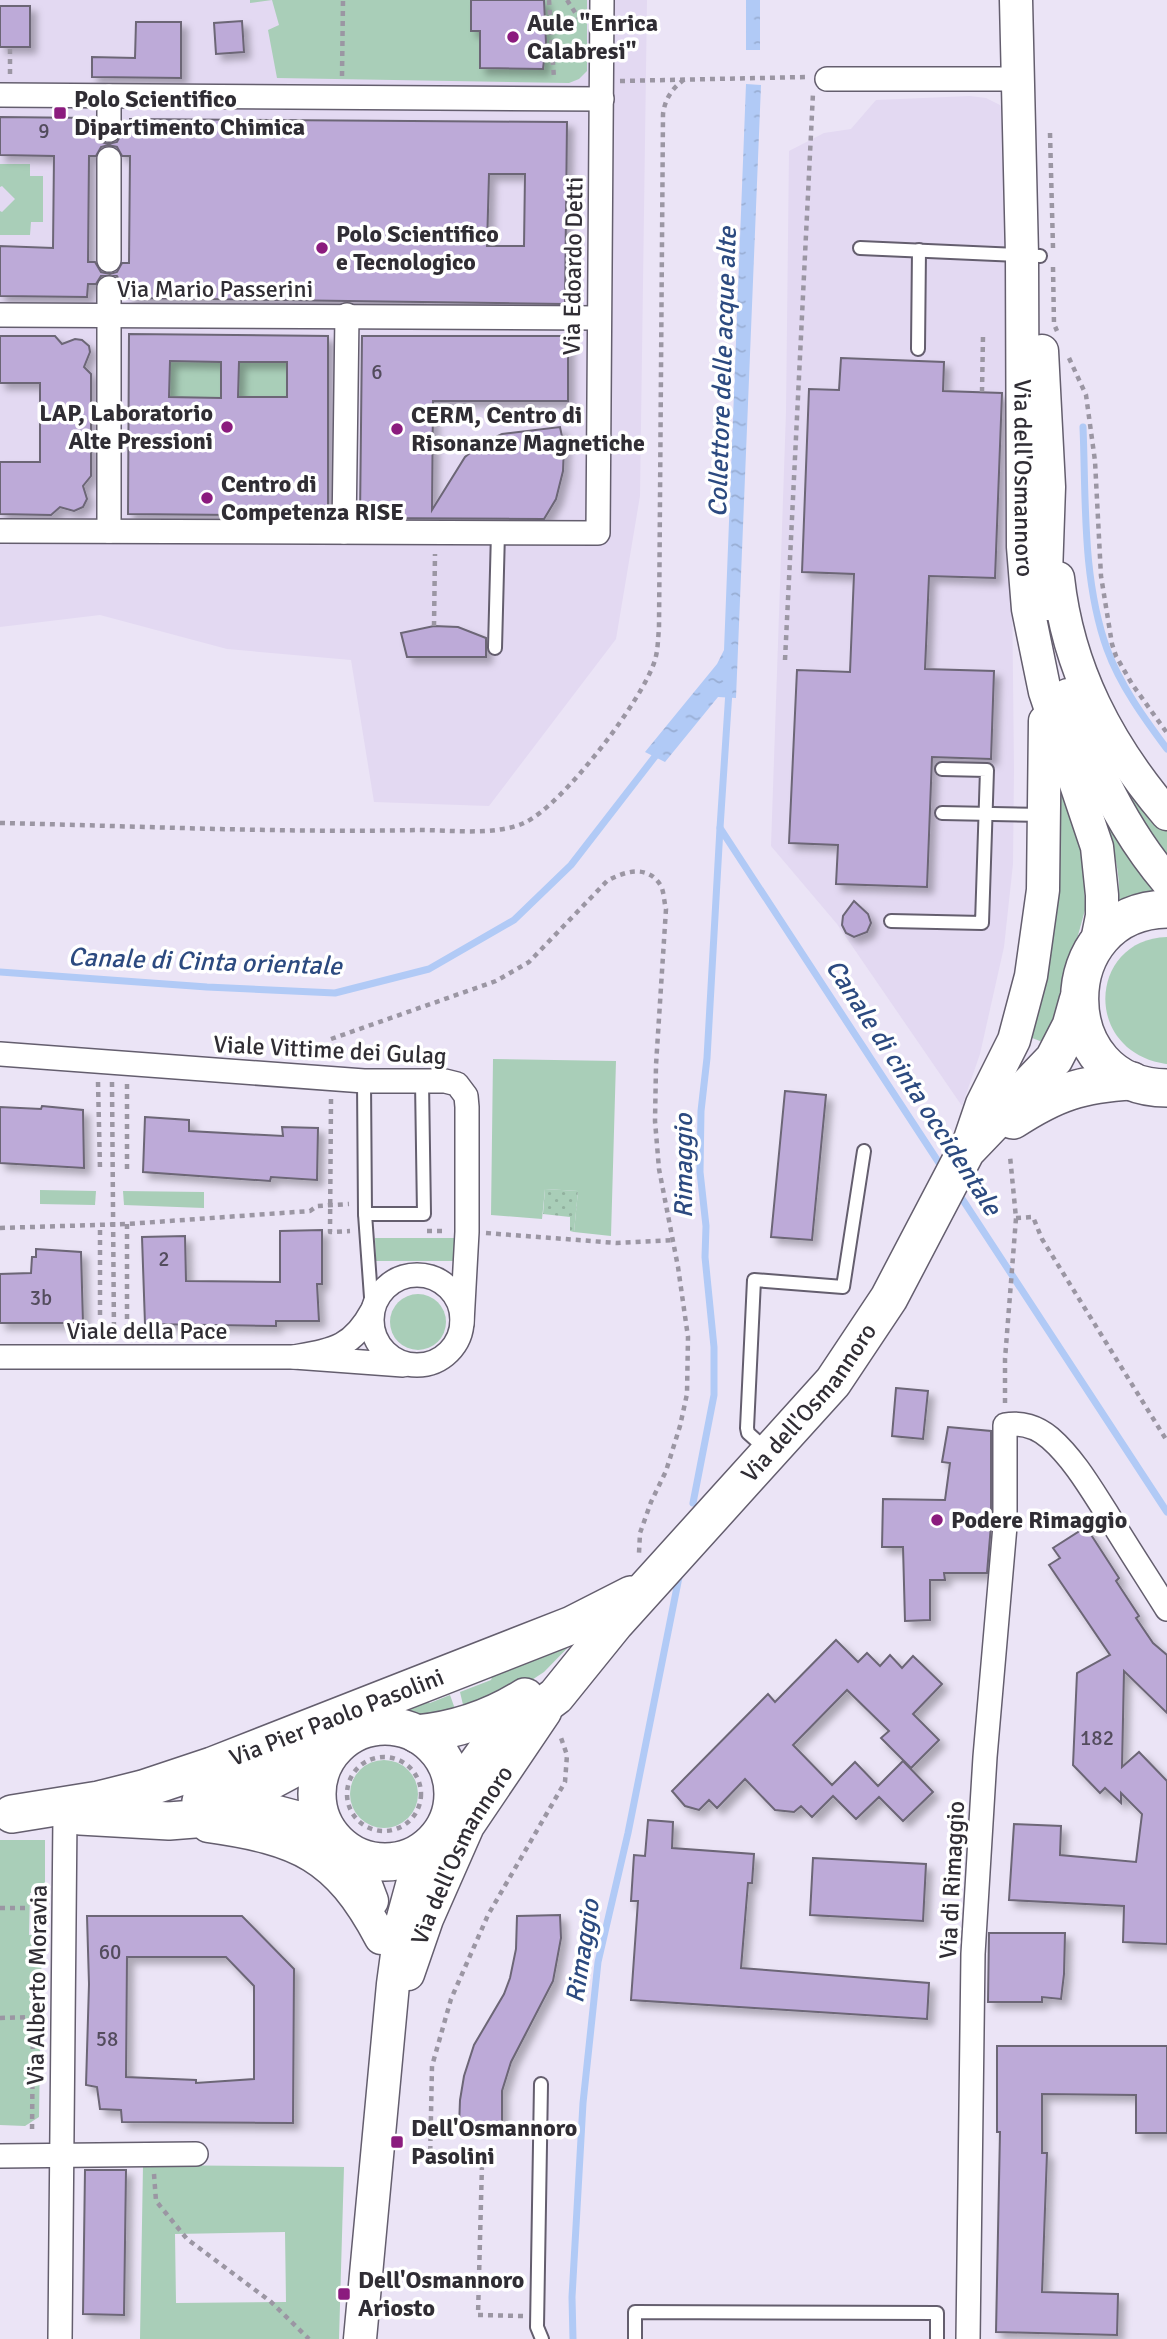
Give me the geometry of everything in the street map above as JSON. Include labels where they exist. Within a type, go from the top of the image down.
[{"type":"main road","name":"Via dell'Osmannoro","points":[[1016,0],[1018,79],[1031,255],[1041,328],[1049,487],[1047,583],[1052,630],[1065,688],[1078,724],[1115,805],[1130,832],[1167,881]]},
{"type":"main road","name":"Via dell'Osmannoro","points":[[1038,0],[1024,547],[1028,609],[1045,692],[1097,847],[1102,916],[1096,946]]},
{"type":"main road","points":[[1049,487],[1061,602],[1070,649],[1109,734],[1167,814]]},
{"type":"main road","points":[[964,1156],[982,1104],[1014,1040],[1031,976],[1043,890],[1045,692]]},
{"type":"main road","name":"Via dell'Osmannoro","points":[[389,2025],[428,1919],[468,1826],[528,1733],[615,1623],[651,1570],[702,1527],[833,1381],[862,1341],[890,1298],[964,1156],[1054,1059],[1071,1026],[1084,966],[1096,946],[1112,929],[1132,916],[1167,909]]},
{"type":"main road","name":"Via dell'Osmannoro","points":[[1078,1001],[1090,1042],[1108,1065],[1150,1084]]},
{"type":"main road","name":"Via dell'Osmannoro","points":[[964,1156],[1040,1102],[1074,1088],[1150,1084]]},
{"type":"main road","name":"Via Pier Paolo Pasolini","points":[[31,1814],[143,1789],[212,1766],[572,1625],[651,1570]]},
{"type":"main road","name":"Via dell'Osmannoro","points":[[417,1734],[464,1725],[499,1713],[547,1683],[615,1623]]},
{"type":"main road","name":"Via dell'Osmannoro","points":[[454,1796],[490,1746],[556,1696]]},
{"type":"main road","name":"Via dell'Osmannoro","points":[[393,1984],[370,1894],[361,1872],[336,1840],[317,1806],[317,1784],[324,1762],[338,1744],[352,1734],[376,1727],[401,1727],[417,1734],[440,1754],[448,1766],[454,1796],[451,1813],[444,1828],[435,1842],[410,1840]]},
{"type":"main road","name":"Via Pier Paolo Pasolini","points":[[31,1814],[170,1805],[204,1800],[270,1781],[338,1744]]},
{"type":"main road","points":[[169,1821],[271,1812],[336,1840]]},
{"type":"main road","points":[[31,1814],[169,1821],[263,1835],[304,1850],[328,1867],[365,1908],[381,1938]]},
{"type":"main road","name":"Via dell'Osmannoro","points":[[336,1840],[359,1858],[384,1863],[397,1862],[410,1840]]},
{"type":"main road","name":"Via dell'Osmannoro","points":[[360,2339],[393,1984],[410,1840]]},
{"type":"street","name":"Via Edoardo Detti","points":[[498,533],[598,533],[602,0]]},
{"type":"street","points":[[820,84],[1018,79]]},
{"type":"street","points":[[0,95],[555,99],[602,90]]},
{"type":"street","points":[[109,96],[110,130]]},
{"type":"street","points":[[109,159],[109,260]]},
{"type":"street","points":[[109,531],[110,288]]},
{"type":"street","name":"Via Mario Passerini","points":[[0,315],[598,318]]},
{"type":"street","points":[[344,532],[347,315]]},
{"type":"street","points":[[0,531],[498,533]]},
{"type":"street","name":"Viale Vittime dei Gulag","points":[[0,1054],[364,1081],[457,1084],[466,1096],[467,1231],[462,1323]]},
{"type":"street","points":[[411,1275],[425,1276],[440,1281],[451,1291],[461,1308],[462,1323],[456,1342],[443,1357],[425,1365],[415,1366],[393,1359],[384,1352],[373,1333],[372,1311],[381,1293],[392,1282],[411,1275]]},
{"type":"street","name":"Viale della Pace","points":[[294,1357],[326,1352],[342,1346],[361,1330],[372,1311]]},
{"type":"street","name":"Viale della Pace","points":[[0,1357],[294,1357],[415,1366]]},
{"type":"street","points":[[1004,1425],[1028,1426],[1049,1437],[1059,1448],[1088,1485],[1167,1609]]},
{"type":"street","name":"Via di Rimaggio","points":[[968,2339],[973,1954],[984,1770],[1005,1526],[1004,1425]]},
{"type":"street","name":"Via Alberto Moravia","points":[[31,1814],[60,2157],[60,2339]]},
{"type":"street","points":[[0,2156],[196,2154]]},
{"type":"lane","points":[[860,248],[1031,255]]},
{"type":"lane","points":[[918,349],[919,250]]},
{"type":"lane","points":[[495,648],[498,533]]},
{"type":"lane","points":[[891,921],[982,923],[987,771],[942,769]]},
{"type":"lane","points":[[942,813],[1045,816]]},
{"type":"lane","points":[[364,1081],[364,1208],[372,1311]]},
{"type":"lane","points":[[364,1208],[424,1213],[422,1082]]},
{"type":"lane","points":[[770,1453],[753,1438],[747,1428],[754,1280],[843,1287],[864,1151]]},
{"type":"lane","points":[[541,2084],[537,2327],[542,2339]]},
{"type":"lane","points":[[635,2339],[635,2312],[649,2312],[937,2313],[937,2339]]},
{"type":"path","points":[[342,97],[344,0]]},
{"type":"path","points":[[549,0],[555,99]]},
{"type":"path","points":[[602,90],[685,79],[801,76]]},
{"type":"path","points":[[785,660],[820,84]]},
{"type":"path","points":[[1050,133],[1054,324],[1059,336]]},
{"type":"path","points":[[982,392],[984,336]]},
{"type":"path","points":[[1065,348],[1086,396],[1095,461],[1101,576],[1112,644],[1122,669],[1167,733]]},
{"type":"path","points":[[434,626],[435,533]]},
{"type":"path","points":[[331,1039],[496,981],[529,962],[607,881],[623,872],[640,871],[655,879],[662,888],[666,909],[655,1121],[659,1169],[674,1240],[688,1337],[687,1394],[680,1426],[666,1471],[650,1502],[640,1533],[651,1570]]},
{"type":"path","points":[[100,1169],[112,1061]]},
{"type":"path","points":[[112,1061],[127,1170]]},
{"type":"path","points":[[112,1061],[114,1357]]},
{"type":"path","points":[[1004,1425],[1005,1359],[1016,1218],[1010,1156]]},
{"type":"path","points":[[0,1228],[127,1224],[310,1212],[317,1206],[364,1208]]},
{"type":"path","points":[[424,1213],[423,1231],[467,1231],[617,1243],[674,1240]]},
{"type":"path","points":[[1016,1218],[1033,1217],[1042,1239],[1167,1441]]},
{"type":"path","points":[[114,1357],[127,1224]]},
{"type":"path","points":[[100,1225],[114,1357]]},
{"type":"path","points":[[537,2316],[478,2315],[482,2164],[430,2163],[429,2124],[432,2066],[451,1999],[488,1915],[565,1782],[566,1755],[559,1732]]},
{"type":"path","points":[[372,1758],[397,1758],[417,1774],[422,1786],[422,1799],[410,1822],[410,1840],[365,1826],[356,1819],[350,1809],[348,1785],[360,1765],[372,1758]]},
{"type":"path","points":[[0,1908],[29,1908]]},
{"type":"path","points":[[0,2018],[33,2017],[33,2132],[29,2137]]},
{"type":"path","points":[[153,2155],[156,2201],[187,2239],[270,2301],[309,2339]]},
{"type":"shaded area","name":"Polo Scientifico e Tecnologico","points":[[0,0],[647,0],[640,496],[616,639],[489,806],[374,802],[351,660],[227,649],[100,615],[0,627]]},
{"type":"shaded area","points":[[970,96],[986,98],[1000,105],[1007,123],[1014,770],[1013,864],[1004,947],[980,1054],[962,1106],[837,924],[771,846],[786,412],[789,151],[824,133],[851,129],[876,100]]},
{"type":"green space","points":[[250,0],[272,0],[250,3]]},
{"type":"green space","points":[[272,0],[471,0],[471,30],[480,31],[480,68],[543,69],[546,43],[544,0],[587,0],[587,71],[579,79],[569,83],[277,78],[268,30],[279,25]]},
{"type":"green space","points":[[0,164],[30,164],[30,176],[43,176],[43,222],[31,222],[30,235],[0,235],[0,211],[15,199],[0,187]]},
{"type":"green space","points":[[170,361],[221,362],[221,398],[195,398],[195,457],[261,397],[238,397],[239,362],[287,362],[286,483],[167,482]]},
{"type":"green space","points":[[1095,723],[1167,828],[1167,866],[1147,843]]},
{"type":"green space","points":[[1060,768],[1084,863],[1085,910],[1065,967],[1061,1015],[1050,1045],[1027,1036]]},
{"type":"green space","points":[[1086,776],[1163,892],[1119,903],[1114,853],[1105,822]]},
{"type":"green space","points":[[1167,937],[1166,1064],[1138,1055],[1119,1039],[1108,1019],[1105,996],[1110,975],[1122,956],[1141,942]]},
{"type":"green space","points":[[493,1059],[616,1061],[611,1236],[574,1232],[578,1191],[545,1189],[542,1219],[491,1215]]},
{"type":"green space","points":[[545,1189],[578,1191],[574,1232],[570,1231],[570,1217],[543,1214]]},
{"type":"green space","points":[[40,1190],[96,1191],[95,1205],[40,1204]]},
{"type":"green space","points":[[123,1191],[204,1192],[204,1208],[124,1205]]},
{"type":"green space","points":[[375,1238],[457,1238],[457,1261],[376,1261]]},
{"type":"green space","points":[[418,1294],[429,1296],[438,1302],[444,1311],[444,1333],[438,1342],[429,1348],[418,1350],[407,1348],[398,1342],[392,1333],[390,1322],[392,1311],[398,1302],[407,1296]]},
{"type":"green space","points":[[586,1629],[544,1672],[515,1691],[464,1709],[460,1692],[491,1680],[497,1662]]},
{"type":"green space","points":[[413,1695],[430,1703],[450,1695],[455,1709],[433,1715],[374,1716]]},
{"type":"green space","points":[[391,1760],[412,1775],[418,1787],[416,1807],[408,1818],[391,1828],[377,1828],[360,1818],[352,1807],[350,1787],[360,1770],[371,1762]]},
{"type":"green space","points":[[0,1840],[45,1840],[45,1892],[30,1893],[29,1935],[42,1935],[39,2117],[25,2126],[0,2125]]},
{"type":"green space","points":[[143,2165],[344,2167],[339,2339],[140,2339]],"holes":[[[285,2232],[286,2302],[176,2303],[175,2234]]]},
{"type":"water","points":[[746,0],[760,0],[760,50],[746,50]]},
{"type":"water","points":[[746,84],[761,85],[736,698],[718,697],[665,762],[645,752],[717,664],[724,650]]},
{"type":"building","name":"Aule \"Enrica Calabresi\"","points":[[471,0],[544,0],[546,43],[543,69],[480,68],[480,31],[471,31]]},
{"type":"building","points":[[0,6],[30,6],[30,47],[0,47]]},
{"type":"building","points":[[242,21],[244,52],[216,54],[214,23]]},
{"type":"building","points":[[136,22],[181,22],[181,78],[92,77],[92,57],[135,58]]},
{"type":"building","points":[[0,117],[90,118],[90,132],[96,132],[101,142],[108,144],[117,142],[122,132],[130,132],[130,119],[567,122],[565,304],[128,298],[128,284],[122,284],[117,276],[110,274],[101,276],[96,284],[88,284],[87,297],[0,296],[0,246],[53,248],[54,156],[0,155]],"holes":[[[108,145],[117,147],[122,156],[130,156],[129,263],[122,263],[117,272],[101,272],[95,262],[88,262],[89,156],[96,156],[101,147]],[[489,174],[525,174],[524,246],[487,246]]]},
{"type":"building","name":"LAP, Laboratorio Alte Pressioni","points":[[129,334],[328,336],[328,516],[128,514]],"holes":[[[170,361],[221,362],[221,398],[169,397]],[[239,362],[287,362],[287,397],[238,397]]]},
{"type":"building","points":[[0,336],[55,336],[62,344],[75,339],[82,340],[89,346],[90,352],[84,367],[91,374],[91,476],[83,486],[87,499],[83,507],[74,511],[60,507],[51,515],[0,514],[0,462],[40,462],[40,383],[0,383]]},
{"type":"building","name":"CERM, Centro di Risonanze Magnetiche","points":[[362,336],[568,336],[568,401],[433,401],[432,510],[465,457],[481,444],[502,434],[560,427],[564,446],[563,471],[556,499],[544,519],[360,518]]},
{"type":"building","points":[[841,358],[944,362],[943,391],[1002,393],[995,578],[929,576],[925,669],[994,671],[991,759],[932,757],[927,887],[836,884],[838,845],[789,843],[797,670],[850,672],[854,574],[802,572],[809,389],[839,390]]},
{"type":"building","points":[[434,626],[458,627],[486,638],[486,657],[407,657],[401,633]]},
{"type":"building","points":[[854,901],[868,914],[871,923],[867,932],[854,937],[846,933],[842,925],[843,916]]},
{"type":"building","points":[[785,1091],[826,1095],[812,1240],[771,1237]]},
{"type":"building","points":[[42,1106],[83,1110],[84,1168],[0,1163],[0,1107],[41,1109]]},
{"type":"building","points":[[145,1117],[189,1120],[189,1131],[283,1136],[282,1127],[318,1128],[317,1180],[271,1177],[270,1181],[143,1172]]},
{"type":"building","points":[[322,1230],[322,1284],[317,1284],[319,1321],[276,1321],[276,1326],[145,1324],[142,1237],[185,1236],[186,1281],[280,1282],[280,1231]]},
{"type":"building","points":[[36,1249],[81,1252],[83,1323],[0,1323],[0,1274],[31,1273],[32,1257],[36,1257]]},
{"type":"building","points":[[896,1388],[928,1391],[923,1439],[892,1436]]},
{"type":"building","name":"Podere Rimaggio","points":[[948,1427],[991,1431],[991,1525],[987,1573],[944,1573],[945,1580],[930,1580],[930,1620],[905,1621],[903,1547],[882,1547],[883,1499],[945,1500],[950,1463],[942,1462]]},
{"type":"building","points":[[1086,1527],[1119,1578],[1116,1581],[1139,1616],[1136,1618],[1153,1643],[1167,1655],[1167,1713],[1124,1671],[1122,1767],[1139,1752],[1167,1781],[1167,1944],[1123,1942],[1124,1906],[1009,1900],[1014,1824],[1061,1826],[1060,1855],[1136,1862],[1142,1814],[1121,1793],[1121,1803],[1105,1788],[1100,1793],[1073,1765],[1077,1673],[1110,1655],[1049,1565],[1060,1558],[1053,1548]]},
{"type":"building","points":[[836,1640],[858,1662],[867,1653],[880,1666],[890,1655],[902,1668],[913,1656],[942,1684],[913,1714],[939,1740],[911,1768],[881,1738],[889,1731],[847,1690],[793,1745],[832,1785],[855,1762],[878,1786],[903,1761],[933,1792],[903,1821],[879,1797],[856,1819],[833,1796],[812,1817],[801,1806],[794,1812],[775,1810],[745,1779],[717,1808],[709,1800],[699,1810],[685,1806],[672,1791],[768,1694],[775,1702]]},
{"type":"building","points":[[648,1820],[673,1822],[672,1848],[754,1854],[752,1883],[748,1883],[741,1968],[929,1983],[927,2019],[631,2000],[638,1901],[631,1901],[634,1855],[645,1856]]},
{"type":"building","points":[[813,1858],[926,1864],[923,1921],[810,1915]]},
{"type":"building","points":[[560,1915],[561,1938],[553,1981],[511,2062],[502,2091],[502,2125],[459,2127],[464,2076],[474,2045],[504,1994],[510,1978],[516,1949],[517,1916]]},
{"type":"building","points":[[87,1916],[242,1916],[294,1969],[293,2123],[122,2122],[121,2110],[100,2109],[97,2087],[86,2085],[89,1984]],"holes":[[[127,1957],[226,1957],[254,1986],[254,2079],[196,2083],[196,2080],[126,2077]]]},
{"type":"building","points":[[989,1933],[1065,1933],[1061,1999],[1042,1997],[1042,2002],[988,2002]]},
{"type":"building","points":[[997,2046],[1167,2046],[1167,2133],[1136,2133],[1136,2095],[1042,2094],[1042,2153],[1047,2153],[1042,2292],[1118,2294],[1117,2335],[996,2332],[1000,2132],[997,2132]]},
{"type":"building","points":[[85,2170],[126,2170],[124,2315],[83,2314]]},
{"type":"waterway","points":[[1083,427],[1089,567],[1099,622],[1119,675],[1141,713],[1167,749]]},
{"type":"waterway","name":"Canale di cinta occidentale","points":[[729,691],[720,828],[943,1169]]},
{"type":"waterway","name":"Canale di Cinta orientale","points":[[0,972],[335,993],[429,969],[514,920],[571,865],[660,750]]},
{"type":"waterway","name":"Rimaggio","points":[[693,1503],[714,1395],[714,1347],[700,1172],[701,1111],[707,1058],[720,828]]},
{"type":"waterway","name":"Canale di cinta occidentale","points":[[957,1191],[1167,1512]]},
{"type":"waterway","name":"Rimaggio","points":[[573,2339],[572,2297],[583,2103],[598,1962],[628,1833],[679,1577]]},
{"type":"place","name":"Aule \"Enrica Calabresi\"","points":[[513,37]]},
{"type":"place","name":"Polo Scientifico Dipartimento Chimica","points":[[60,113]]},
{"type":"place","name":"Polo Scientifico e Tecnologico","points":[[322,248]]},
{"type":"place","name":"LAP, Laboratorio Alte Pressioni","points":[[227,427]]},
{"type":"place","name":"CERM, Centro di Risonanze Magnetiche","points":[[397,429]]},
{"type":"place","name":"Centro di Competenza RISE","points":[[207,498]]},
{"type":"place","name":"Podere Rimaggio","points":[[937,1520]]},
{"type":"place","name":"Dell'Osmannoro Pasolini","points":[[397,2142]]},
{"type":"place","name":"Dell'Osmannoro Ariosto","points":[[344,2294]]},
{"type":"water label","name":"Collettore delle acque alte","points":[[722,372]]}]
